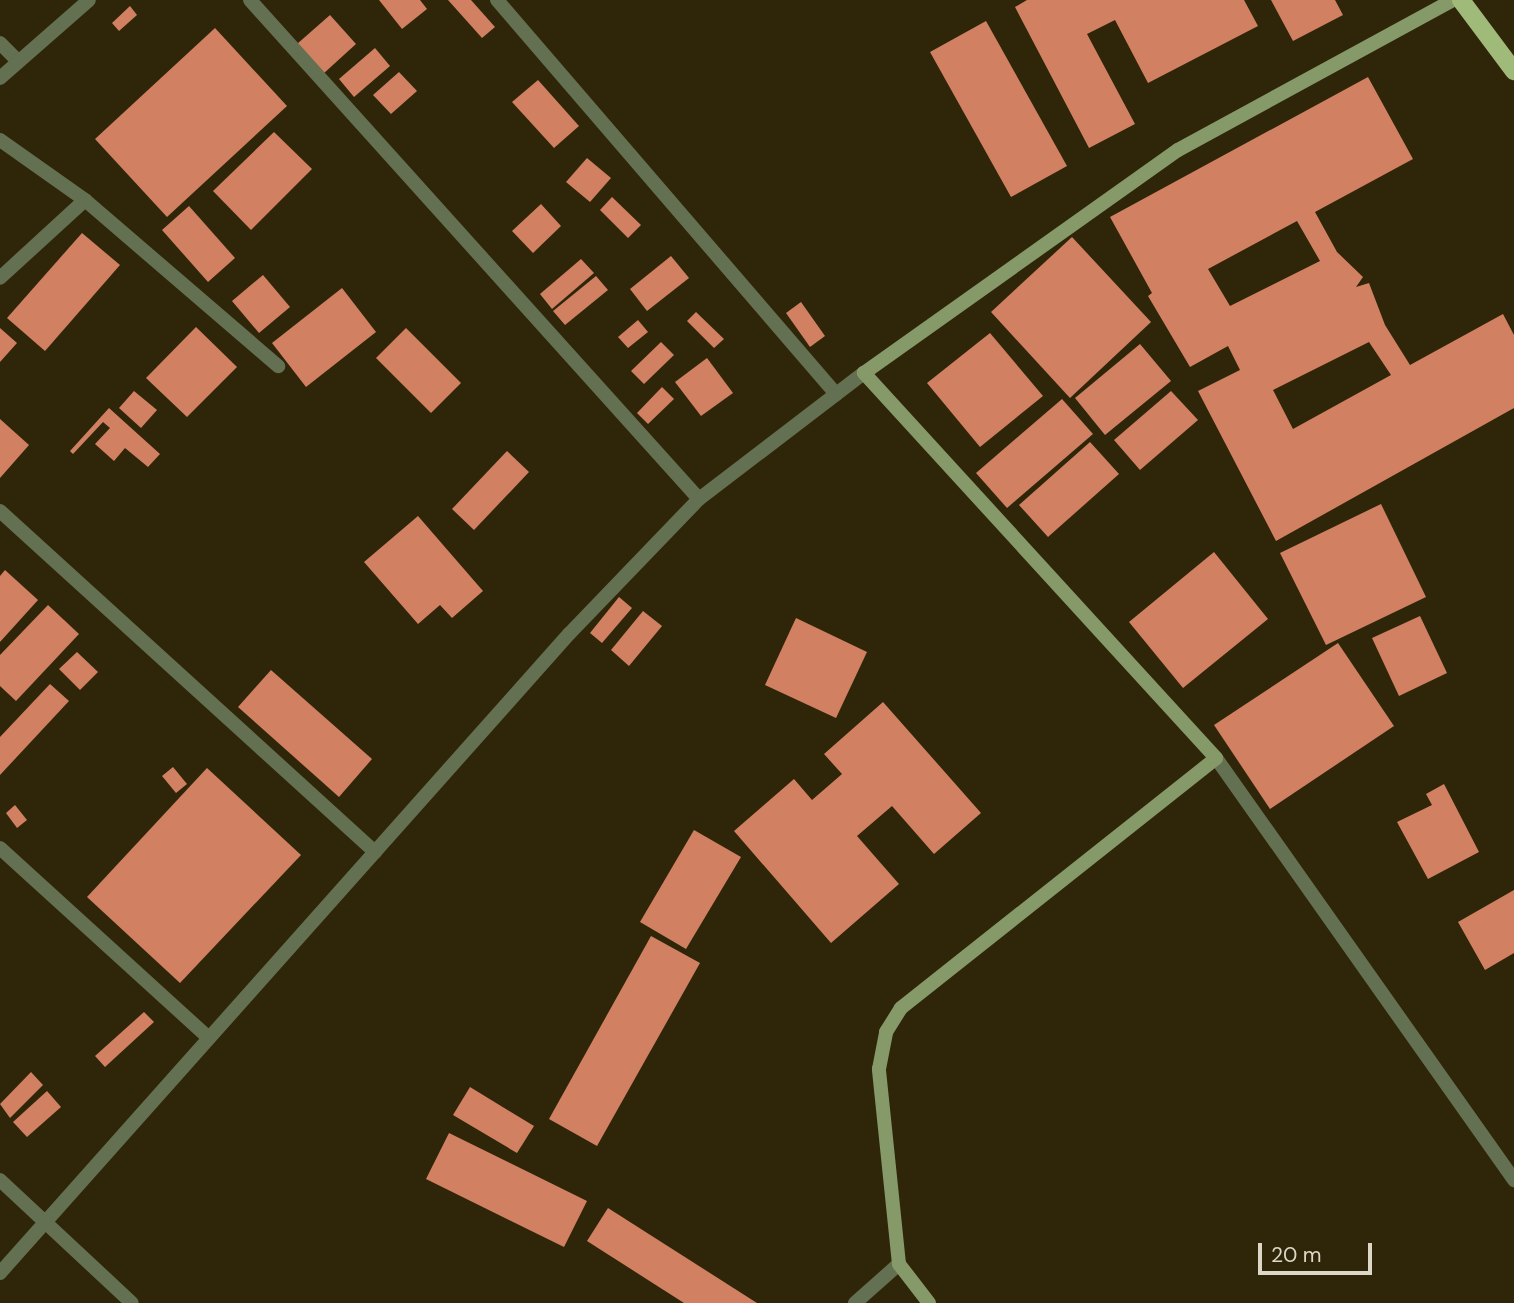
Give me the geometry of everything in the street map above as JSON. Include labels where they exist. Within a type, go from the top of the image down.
[{"type":"main road","points":[[929,1303],[899,1264],[879,1069],[886,1032],[901,1009],[1216,758],[864,373],[1178,150],[1453,0]]},
{"type":"main road","points":[[1461,0],[1514,71]]},
{"type":"street","points":[[0,78],[89,0]]},
{"type":"street","points":[[250,0],[699,499]]},
{"type":"street","points":[[497,0],[836,394]]},
{"type":"street","points":[[0,43],[18,61]]},
{"type":"street","points":[[0,140],[85,200],[278,366]]},
{"type":"street","points":[[0,278],[85,200]]},
{"type":"street","points":[[0,1273],[569,634],[699,499],[864,373]]},
{"type":"street","points":[[0,511],[375,852]]},
{"type":"street","points":[[1216,758],[1514,1180]]},
{"type":"street","points":[[0,848],[209,1038]]},
{"type":"street","points":[[0,1180],[132,1303]]},
{"type":"street","points":[[855,1303],[899,1264]]},
{"type":"building","points":[[379,0],[420,0],[427,9],[402,29]]},
{"type":"building","points":[[448,0],[471,0],[495,27],[482,38]]},
{"type":"building","points":[[1027,0],[1244,0],[1258,26],[1148,83],[1115,20],[1087,34],[1135,124],[1089,148],[1015,7]]},
{"type":"building","points":[[1271,0],[1335,0],[1343,15],[1293,41]]},
{"type":"building","points":[[130,6],[137,15],[119,31],[112,23]]},
{"type":"building","points":[[330,15],[356,44],[323,74],[297,44]]},
{"type":"building","points":[[986,21],[1067,166],[1011,197],[930,52]]},
{"type":"building","points":[[215,28],[287,106],[167,217],[95,139]]},
{"type":"building","points":[[375,48],[390,66],[354,97],[339,79]]},
{"type":"building","points":[[399,72],[417,91],[391,114],[373,95]]},
{"type":"building","points":[[1368,77],[1413,159],[1315,212],[1337,252],[1363,277],[1356,287],[1369,283],[1385,325],[1410,365],[1503,314],[1514,335],[1514,408],[1276,541],[1198,391],[1240,370],[1228,346],[1190,367],[1148,296],[1152,293],[1110,217]],"holes":[[[1297,221],[1320,261],[1230,306],[1208,269]],[[1369,342],[1391,375],[1293,429],[1273,390]]]},
{"type":"building","points":[[538,80],[579,126],[554,148],[512,102]]},
{"type":"building","points":[[274,132],[312,169],[251,230],[213,191]]},
{"type":"building","points":[[587,158],[611,178],[590,202],[566,182]]},
{"type":"building","points":[[612,197],[641,225],[628,238],[600,210]]},
{"type":"building","points":[[541,204],[561,226],[533,253],[512,231]]},
{"type":"building","points":[[189,206],[235,258],[208,282],[162,230]]},
{"type":"building","points":[[82,233],[120,265],[45,351],[7,318]]},
{"type":"building","points":[[1072,237],[1151,322],[1070,398],[991,312]]},
{"type":"building","points":[[671,256],[689,278],[647,311],[630,289]]},
{"type":"building","points":[[581,259],[594,273],[552,309],[540,294]]},
{"type":"building","points":[[263,275],[290,307],[259,333],[232,301]]},
{"type":"building","points":[[596,276],[608,290],[565,325],[553,311]]},
{"type":"building","points":[[342,288],[376,332],[306,387],[272,343]]},
{"type":"building","points":[[801,302],[825,336],[810,347],[786,313]]},
{"type":"building","points":[[696,312],[724,339],[714,348],[687,321]]},
{"type":"building","points":[[638,320],[648,332],[628,348],[618,337]]},
{"type":"building","points":[[196,327],[237,367],[187,417],[146,378]]},
{"type":"building","points":[[0,328],[17,343],[0,362]]},
{"type":"building","points":[[406,328],[461,383],[431,413],[376,358]]},
{"type":"building","points":[[990,333],[1043,396],[980,447],[927,383]]},
{"type":"building","points":[[661,342],[674,355],[644,384],[631,371]]},
{"type":"building","points":[[1140,344],[1171,381],[1105,435],[1075,398]]},
{"type":"building","points":[[707,358],[733,393],[701,416],[675,382]]},
{"type":"building","points":[[662,387],[674,399],[648,424],[637,413]]},
{"type":"building","points":[[134,391],[157,410],[141,428],[119,408]]},
{"type":"building","points":[[1171,391],[1198,420],[1140,470],[1114,440]]},
{"type":"building","points":[[1062,399],[1093,434],[1007,508],[976,473]]},
{"type":"building","points":[[109,408],[160,454],[148,467],[125,448],[114,461],[95,444],[110,428],[103,422],[73,454],[70,451]]},
{"type":"building","points":[[0,419],[29,445],[0,478]]},
{"type":"building","points":[[1090,442],[1119,474],[1048,537],[1019,505]]},
{"type":"building","points":[[507,451],[529,472],[474,530],[452,509]]},
{"type":"building","points":[[1381,504],[1426,597],[1326,645],[1280,553]]},
{"type":"building","points":[[418,516],[483,591],[452,618],[440,605],[418,624],[364,562]]},
{"type":"building","points":[[1214,552],[1268,619],[1183,688],[1129,622]]},
{"type":"building","points":[[5,570],[38,600],[0,642],[0,576]]},
{"type":"building","points":[[619,597],[632,608],[602,643],[590,633]]},
{"type":"building","points":[[48,605],[79,634],[16,701],[0,686],[0,655]]},
{"type":"building","points":[[643,611],[662,626],[629,666],[611,650]]},
{"type":"building","points":[[1420,616],[1447,673],[1399,696],[1372,638]]},
{"type":"building","points":[[796,618],[867,652],[836,718],[765,685]]},
{"type":"building","points":[[1338,643],[1394,726],[1270,809],[1214,725]]},
{"type":"building","points":[[77,652],[98,672],[80,690],[59,669]]},
{"type":"building","points":[[271,670],[372,759],[339,797],[238,707]]},
{"type":"building","points":[[50,684],[69,701],[0,775],[0,737]]},
{"type":"building","points":[[883,702],[981,813],[934,854],[892,806],[857,836],[899,884],[831,943],[734,831],[794,779],[812,800],[842,774],[824,754]]},
{"type":"building","points":[[173,767],[187,784],[176,793],[162,776]]},
{"type":"building","points":[[207,768],[301,855],[180,983],[87,897]]},
{"type":"building","points":[[1444,784],[1479,852],[1428,879],[1397,822],[1432,805],[1426,794]]},
{"type":"building","points":[[15,805],[27,820],[17,828],[6,813]]},
{"type":"building","points":[[694,830],[741,857],[686,949],[640,922]]},
{"type":"building","points":[[1514,890],[1514,953],[1485,970],[1458,922]]},
{"type":"building","points":[[651,936],[700,963],[597,1146],[549,1119]]},
{"type":"building","points":[[144,1012],[154,1022],[105,1067],[95,1056]]},
{"type":"building","points":[[31,1072],[43,1085],[10,1118],[0,1104]]},
{"type":"building","points":[[470,1087],[534,1126],[517,1153],[453,1115]]},
{"type":"building","points":[[47,1091],[61,1107],[27,1137],[13,1122]]},
{"type":"building","points":[[449,1133],[587,1201],[564,1247],[426,1179]]},
{"type":"building","points":[[608,1208],[757,1303],[684,1303],[587,1241]]}]
